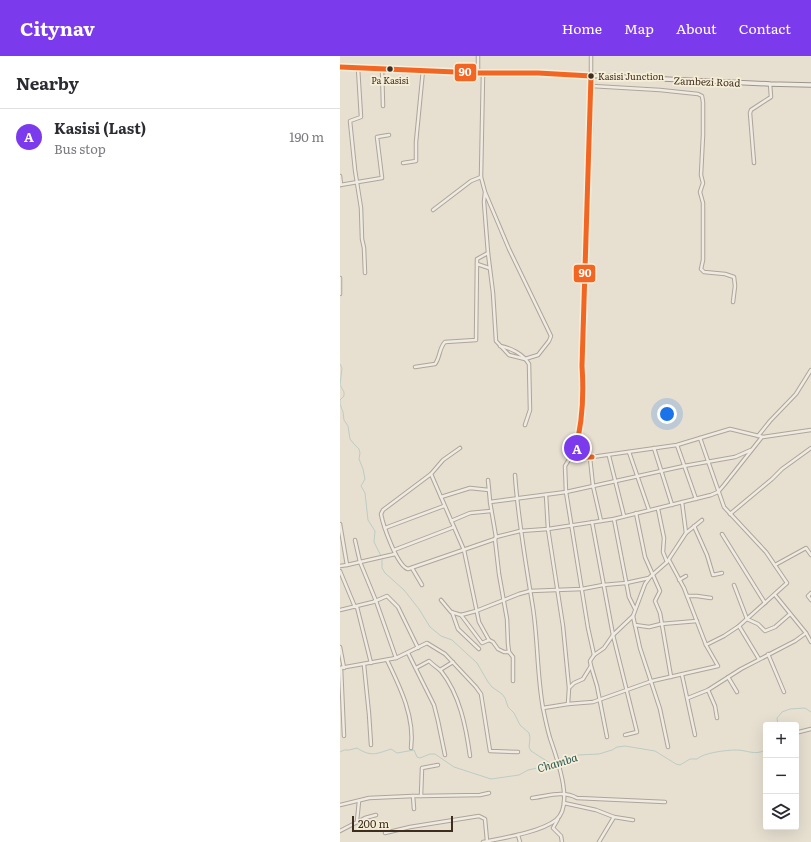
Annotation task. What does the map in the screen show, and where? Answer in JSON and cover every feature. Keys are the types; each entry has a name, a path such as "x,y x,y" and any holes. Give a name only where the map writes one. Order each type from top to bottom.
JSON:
{"main road":[{"name":"Zambezi Road","path":"340,67 478,73 538,73 811,85"}],"street":[{"path":"478,56 478,73"},
{"path":"592,56 582,366 583,412 580,433 575,450 565,466 566,492 571,526 589,634 594,655"},
{"path":"358,68 361,117 350,121 356,182 361,208 365,273"},
{"path":"382,68 383,106"},
{"path":"403,163 416,161 416,142 424,70"},
{"path":"484,73 481,177 484,192 496,341 508,355 525,358 538,355 551,336 484,192"},
{"path":"754,163 750,113 751,110 770,97 770,84"},
{"path":"592,86 698,94 702,96 703,135 701,175 703,183 700,192 703,203 703,260 701,269 704,272 725,274 734,277 735,286 733,302"},
{"path":"340,176 341,185 382,178 377,137 390,135"},
{"path":"433,210 471,181 481,177"},
{"path":"415,367 435,364 437,362 442,344 445,342 476,340 477,259 488,253"},
{"path":"477,264 489,268"},
{"path":"340,278 340,294"},
{"path":"500,346 513,350 525,358 529,364 531,381 530,410 525,425"},
{"path":"758,436 796,394 811,370"},
{"path":"575,450 582,457 590,458 677,445 730,429 763,437 811,430"},
{"path":"460,448 443,460 431,474 383,510 381,514 395,554 404,568 412,568 495,538 520,531 548,529 614,519 711,495 718,492 763,437"},
{"path":"700,438 722,504 757,541 787,584 739,626 724,636 706,644"},
{"path":"677,445 696,499"},
{"path":"654,448 660,471 672,505"},
{"path":"730,514 782,469 811,448"},
{"path":"490,502 566,492 708,461 734,457 751,450"},
{"path":"629,452 649,510"},
{"path":"609,456 624,516"},
{"path":"590,458 593,486 601,521"},
{"path":"431,474 464,550 479,622 489,640 493,642 500,650 509,652"},
{"path":"515,475 520,531 533,609 543,708 550,737 559,764 564,793 564,803 553,828 561,836 562,842"},
{"path":"488,480 499,574 507,619 509,652 513,657 513,681"},
{"path":"441,497 470,488 489,490"},
{"path":"546,495 548,529 559,590 569,688 568,704"},
{"path":"682,502 686,533"},
{"path":"385,528 444,506"},
{"path":"543,708 592,702 652,681 671,678 718,666 706,644 688,596 663,552 664,536 658,508"},
{"path":"451,520 470,513 491,511"},
{"path":"636,513 645,558 660,591 655,600 671,678"},
{"path":"614,519 629,598 635,610"},
{"path":"451,612 461,615 476,611 519,594 530,592 582,589 626,583 650,577 668,561 686,533 702,520"},
{"path":"592,522 613,635 636,733 625,735"},
{"path":"340,524 347,565"},
{"path":"694,526 706,552 713,575 722,573"},
{"path":"394,550 454,527"},
{"path":"722,534 765,603"},
{"path":"355,540 360,562 376,601 396,658"},
{"path":"775,565 806,548 811,555"},
{"path":"340,566 395,554"},
{"path":"412,568 422,585"},
{"path":"340,571 356,607 371,663"},
{"path":"679,580 686,576"},
{"path":"606,737 598,686 590,661 594,655 604,648 613,635 633,616 643,589 650,577"},
{"path":"734,585 747,619 758,624 766,631 775,627 790,614"},
{"path":"811,593 808,596 811,600"},
{"path":"775,595 811,639"},
{"path":"340,610 356,607 387,596 394,602 418,648"},
{"path":"688,596 711,598"},
{"path":"441,600 451,612 458,628 479,649"},
{"path":"461,615 482,643 489,640"},
{"path":"633,616 640,648 660,709 668,747"},
{"path":"635,625 649,627 661,624 697,621"},
{"path":"739,626 759,659"},
{"path":"688,698 708,690 759,659 795,641 806,633"},
{"path":"342,668 396,658 427,643 445,654 481,694 490,751 518,752"},
{"path":"340,647 344,736"},
{"path":"408,653 434,705 445,755"},
{"path":"768,654 784,692"},
{"path":"387,660 405,699 410,724 411,748"},
{"path":"416,668 429,662 440,670 459,704 465,723 470,756"},
{"path":"440,670 453,662"},
{"path":"364,665 371,745"},
{"path":"569,688 574,683 583,679 591,666"},
{"path":"682,675 695,735"},
{"path":"728,677 737,692"},
{"path":"708,690 715,706 718,718"},
{"path":"799,732 811,729"},
{"path":"421,796 422,768 438,765"},
{"path":"340,805 380,797 480,795 489,793"},
{"path":"532,798 564,793 578,798 664,802"},
{"path":"413,796 414,809"},
{"path":"357,821 359,801"},
{"path":"564,803 596,810 614,817 633,820"},
{"path":"340,831 357,821 376,815"},
{"path":"385,833 410,827 479,816 485,819 487,841"},
{"path":"599,842 614,817"},
{"path":"483,842 495,841 518,835 544,826 558,819"},
{"path":"518,835 520,842"}],"waterway":[{"path":"340,364 342,368 340,385 344,392 344,396 340,400 340,404 344,420 348,426 350,439 359,449 359,459 365,479 361,486 365,493 368,520 375,531 374,542 381,556"},
{"path":"382,560 382,568 385,573 404,590 419,609 430,627 441,636 452,640 477,663 492,687 502,694 508,707 514,713 520,725 529,733 529,747 531,751 553,765"},
{"name":"Chamba","path":"778,722 777,718 782,712 790,709 805,708 811,712"},
{"name":"Chamba","path":"340,752 357,748 370,754 391,749 397,753 414,750 417,757 420,758 430,754 435,754 454,767 491,779 519,775 528,770 547,768 578,755 599,754 617,747 625,746 655,751 680,765 690,759 697,759 715,752 736,750 758,753 763,752"}],"transit line":[{"name":"90","path":"340,67 591,76"},
{"name":"90","path":"591,76 582,366 583,398 580,429 575,450 582,457 592,457"}],"place":[{"name":"Pa Kasisi","path":"390,69"},
{"name":"Kasisi Junction","path":"591,76"},
{"name":"Kasisi (Last)","path":"577,448"}]}
